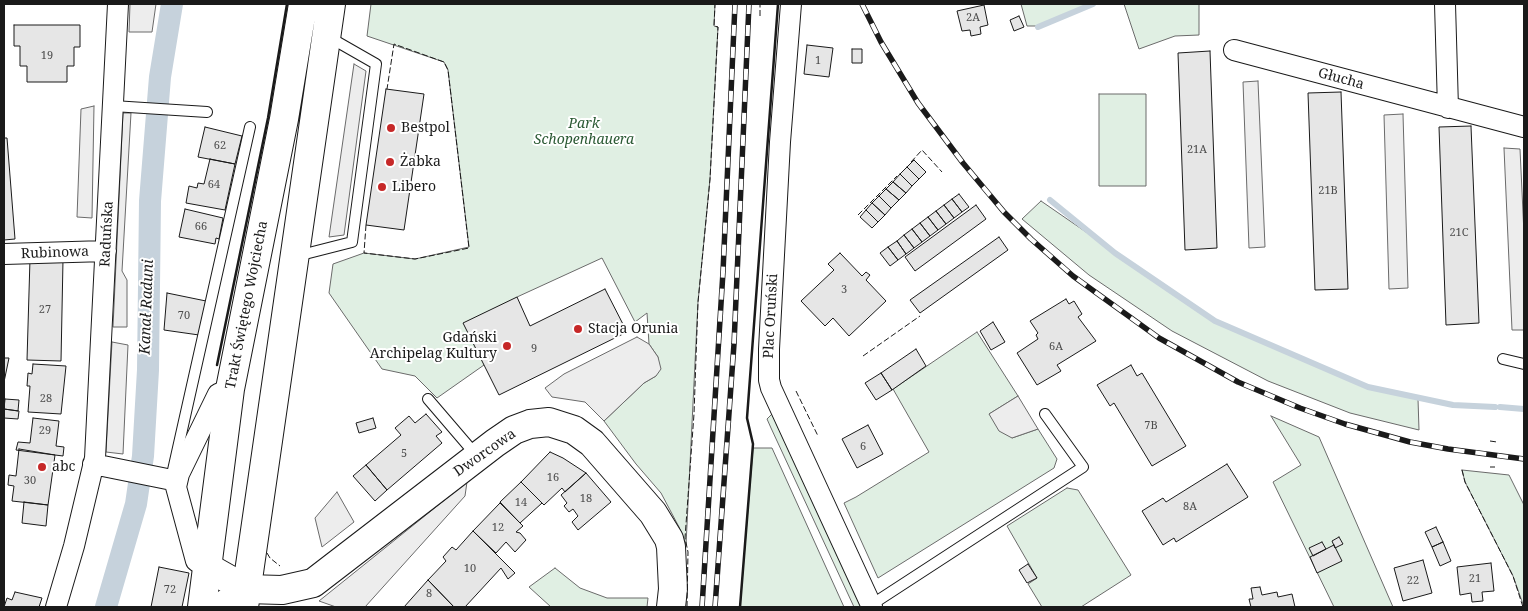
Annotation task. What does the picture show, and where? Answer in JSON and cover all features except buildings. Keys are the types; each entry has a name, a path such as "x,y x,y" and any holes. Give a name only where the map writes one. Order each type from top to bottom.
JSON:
{"main road":[{"name":"Trakt Świętego Wojciecha","path":"202,607 230,389 284,119 304,4"},
{"path":"222,607 245,598 331,4"},
{"name":"Dworcowa","path":"207,567 245,598 313,583 514,430 530,424 549,422 574,430 592,443 652,513 669,539 673,589 671,607"}],"street":[{"name":"Raduńska","path":"56,607 74,546 93,464 118,4"},
{"name":"Plac Oruński","path":"792,4 780,142 768,349 771,388 871,606"},
{"path":"1445,4 1448,108"},
{"name":"Głucha","path":"1234,50 1524,127"},
{"name":"Rubinowa","path":"4,254 106,251"},
{"path":"93,464 170,479 179,474 218,394 230,389"},
{"path":"170,479 176,487 196,561 207,567"}],"lane":[{"path":"296,256 352,242 376,64 326,35"},
{"path":"113,106 207,112"},
{"path":"170,479 250,127"},
{"path":"1503,359 1524,364"},
{"path":"428,399 478,456"},
{"path":"871,606 1083,467 1045,414"}],"green space":[{"name":"Park Schopenhauera","path":"371,4 715,4 714,26 718,27 710,179 698,302 686,545 661,493 636,464 604,421 644,383 656,376 658,357 649,344 647,313 635,322 602,258 517,297 484,365 437,398 415,376 382,369 329,293 333,264 364,253 415,259 469,247 448,70 444,62 367,36"},
{"path":"1021,4 1090,4 1036,26 1027,26"},
{"path":"1124,4 1199,4 1199,35 1175,36 1139,49"},
{"path":"1099,94 1146,94 1146,186 1099,186"},
{"path":"1041,201 1215,321 1368,387 1418,399 1419,430 1350,413 1268,381 1172,331 1089,275 1022,219"},
{"path":"977,332 1018,396 989,414 1012,438 1038,429 1057,459 1054,468 878,578 844,503 929,452 893,389"},
{"path":"772,414 863,607 854,607 767,419"},
{"path":"1271,416 1319,437 1393,607 1334,607 1273,482 1301,465"},
{"path":"753,448 772,448 844,607 740,607"},
{"path":"1462,470 1509,475 1524,505 1524,607 1513,576 1465,482"},
{"path":"1067,488 1078,490 1131,575 1081,607 1042,607 1028,584 1037,578 1007,526"},
{"path":"555,568 580,588 607,598 648,598 647,607 551,607 529,587"}],"shaded area":[{"path":"130,4 156,4 152,32 129,32"},
{"path":"354,64 366,71 344,235 329,237"},
{"path":"1258,81 1265,247 1249,248 1243,82"},
{"path":"94,106 92,218 77,217 81,109"},
{"path":"123,113 131,113 122,271 127,280 127,327 113,327"},
{"path":"1403,114 1408,288 1389,289 1384,115"},
{"path":"1504,148 1520,149 1524,234 1524,330 1512,330"},
{"path":"637,337 649,344 658,357 661,369 656,376 644,383 604,421 585,402 552,397 545,388 564,374"},
{"path":"112,342 128,345 123,454 106,452"},
{"path":"1018,396 1038,429 1012,438 999,431 989,414"},
{"path":"467,482 465,496 365,607 336,607 319,601"},
{"path":"337,492 354,522 322,547 315,518"}],"waterway":[{"name":"Kanał Raduni","path":"106,607 136,504 143,456 148,370 150,201 160,77 172,4"},
{"path":"1038,27 1093,4"},
{"path":"1050,200 1115,253 1215,321 1368,387 1453,405 1495,407"},
{"path":"1500,407 1524,409"}],"railway":[{"path":"702,607 723,272 735,4"},
{"path":"715,607 734,344 749,4"},
{"path":"862,4 881,42 918,103 963,163 1004,212 1073,276 1159,338 1238,382 1300,408 1345,424 1410,442 1524,459"}],"fence":[{"path":"687,607 688,552 685,538 694,414 698,302 710,179 718,27 714,26 715,4"},
{"path":"760,4 760,16"},
{"path":"366,225 364,253 415,259 469,248 448,70 444,62 394,44 387,89"},
{"path":"911,162 922,150 942,172"},
{"path":"858,215 897,176"},
{"path":"863,356 920,316"},
{"path":"796,391 818,436"},
{"path":"1490,441 1497,442"},
{"path":"1490,467 1495,467"},
{"path":"1462,470 1465,482 1513,576 1523,607"},
{"path":"267,553 280,566"}],"wall":[{"path":"217,365 268,118 287,4"},
{"path":"740,607 753,444 747,418 778,4"}],"place":[{"name":"Bestpol","path":"391,128"},
{"name":"Żabka","path":"390,162"},
{"name":"Libero","path":"382,187"},
{"name":"Stacja Orunia","path":"578,329"},
{"name":"Gdański Archipelag Kultury","path":"507,346"},
{"name":"abc","path":"42,467"}]}
